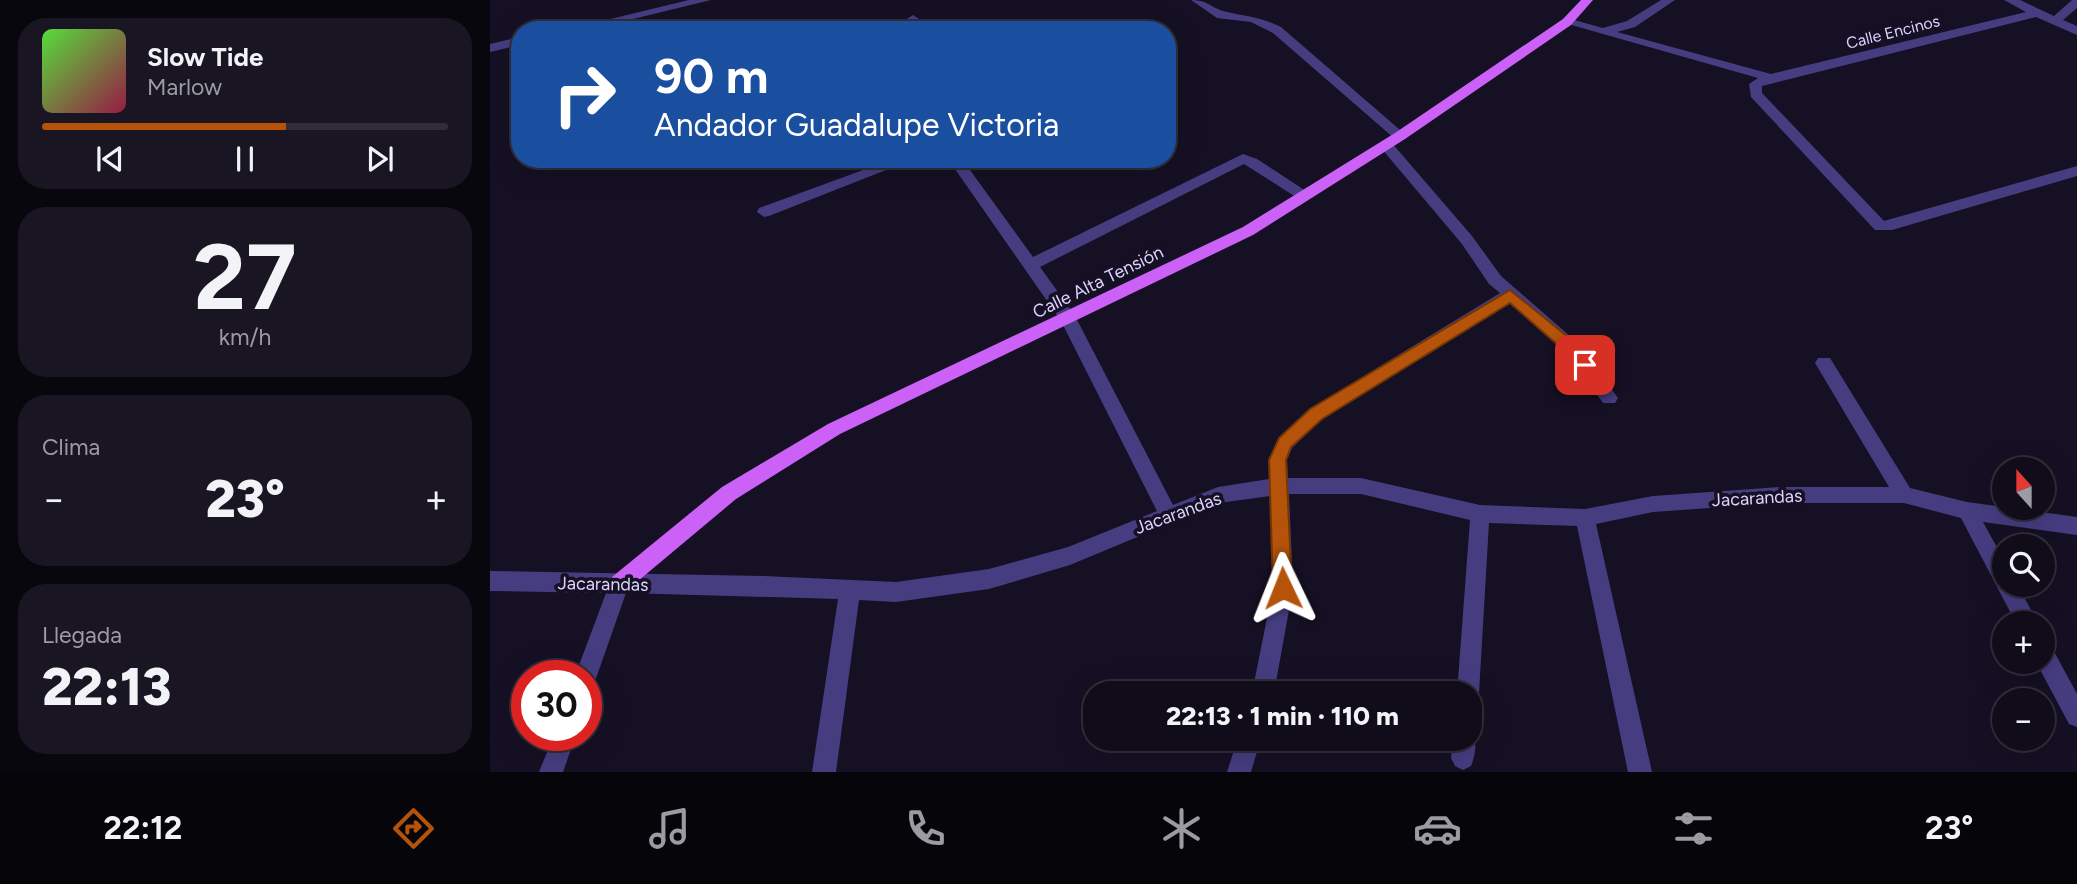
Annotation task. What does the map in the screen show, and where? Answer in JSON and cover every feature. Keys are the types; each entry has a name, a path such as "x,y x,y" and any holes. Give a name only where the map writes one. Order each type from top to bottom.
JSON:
{"main road":[{"name":"Calle Alta Tensión","path":"619,584 729,493 834,429 1248,231 1400,136 1567,22 1587,0"}],"street":[{"path":"611,21 705,0"},
{"path":"1197,0 1221,15 1254,19 1277,30 1400,136"},
{"path":"1603,32 1631,24 1669,0"},
{"path":"2010,0 2057,19 2077,31"},
{"path":"2057,19 2077,2"},
{"name":"Calle Encinos","path":"2040,12 1771,78 1755,84 1756,94 1880,226 1892,225 2077,171"},
{"path":"1567,22 1771,78"},
{"path":"490,48 511,43"},
{"path":"1386,145 1510,295 1573,349 1609,398"},
{"path":"1029,266 1243,159 1252,162 1304,196"},
{"path":"764,212 883,168"},
{"path":"962,168 1068,318 1168,514"},
{"path":"1264,681 1283,588 1278,460 1285,443 1316,414 1510,295"},
{"path":"1824,363 1903,495"},
{"name":"Jacarandas","path":"490,581 896,592 989,579 1070,556 1218,495 1279,486 1361,486 1480,514 1585,518 1653,504 1742,497 1903,495 1967,511 2077,526"},
{"path":"1967,511 1992,558"},
{"path":"1469,681 1480,514"},
{"path":"1585,518 1640,772"},
{"path":"592,660 619,584"},
{"path":"824,772 850,590"},
{"path":"2054,674 2077,716"},
{"path":"551,772 559,751"},
{"path":"1239,772 1246,751"}],"route":[{"path":"1283,588 1278,460 1285,443 1316,414 1510,295 1573,349 1585,365"}]}
